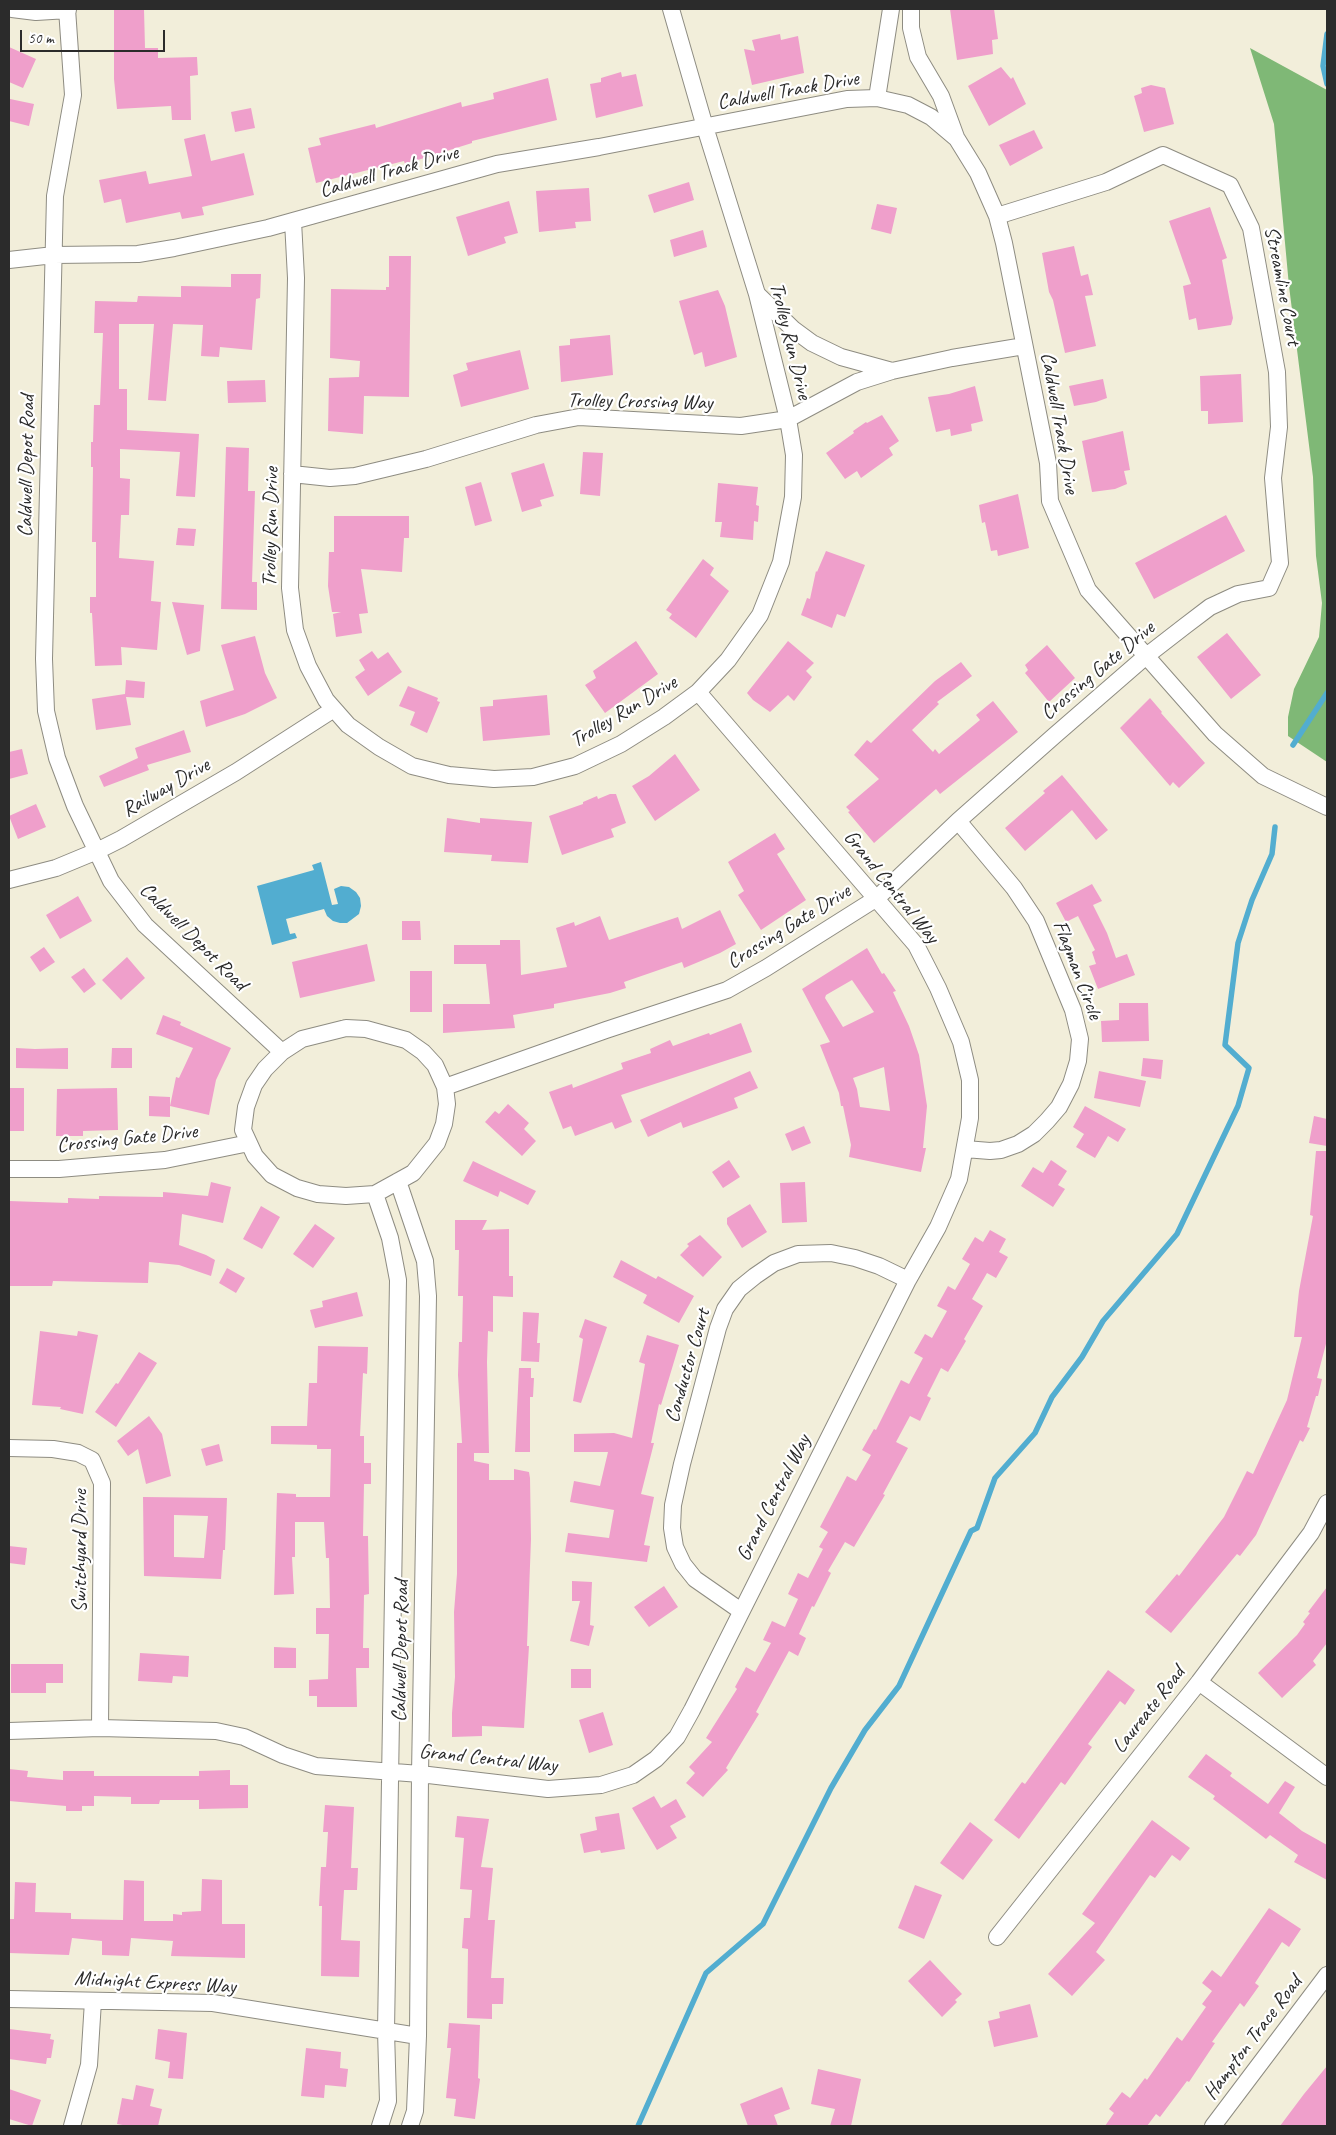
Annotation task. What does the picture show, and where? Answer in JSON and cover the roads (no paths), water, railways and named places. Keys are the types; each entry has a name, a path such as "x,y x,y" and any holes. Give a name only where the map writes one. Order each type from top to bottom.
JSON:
{"street":[{"path":"12,9 36,12 67,9"},
{"name":"Caldwell Depot Road","path":"67,9 73,95 55,196 44,660 46,710 57,758 75,806 111,881 145,925 282,1052"},
{"name":"Trolley Run Drive","path":"293,221 296,278 290,588 295,630 308,666 326,700 348,726 412,766 449,775 504,779 532,777 575,766 621,744 664,717 698,692 728,660 760,615 781,562 793,497 794,455 788,419 757,294 705,127 671,9"},
{"path":"877,98 891,9"},
{"path":"911,9 911,28 918,57 941,96 957,139"},
{"name":"Caldwell Track Drive","path":"9,260 54,255 138,254 241,234 293,221 497,164 705,127 847,99 877,98 908,106 931,118 957,139 978,173 997,216 1048,463 1050,501 1088,590 1145,657 1215,734 1264,776 1327,806"},
{"name":"Streamline Court","path":"997,216 1106,182 1163,155 1230,185 1252,228 1276,372 1279,427 1273,478 1280,563 1269,588"},
{"name":"Trolley Crossing Way","path":"757,294 793,329 812,343 841,357 892,371"},
{"name":"Trolley Crossing Way","path":"292,474 330,478 355,476 426,459 536,425 580,417 741,426 788,419 857,382 892,371 952,358 1024,346"},
{"name":"Crossing Gate Drive","path":"445,1087 606,1030 727,990 877,898 958,821 1145,657 1210,607 1238,594 1269,588"},
{"name":"Grand Central Way","path":"9,1731 100,1728 216,1731 244,1737 283,1755 316,1766 420,1774 548,1789 601,1785 633,1775 656,1759 677,1737 908,1280 938,1227 960,1179 970,1118 970,1080 961,1042 938,988 916,945 698,692"},
{"name":"Railway Drive","path":"9,880 56,868 96,852 236,772 334,709"},
{"name":"Flagman Circle","path":"958,821 1014,888 1036,921 1073,1010 1080,1039 1078,1061 1071,1084 1059,1107 1034,1134 1018,1144 1001,1150 965,1149"},
{"path":"346,1028 366,1029 406,1040 423,1052 435,1066 445,1087 447,1104 444,1124 437,1143 413,1173 375,1194 346,1196 318,1194 297,1188 272,1175 255,1156 243,1130 254,1085 265,1068 282,1052 302,1039 325,1032 346,1028"},
{"name":"Crossing Gate Drive","path":"9,1169 59,1169 165,1160 249,1143"},
{"name":"Caldwell Depot Road","path":"398,1181 425,1260 428,1296 420,1774 418,2036 414,2112 410,2126"},
{"name":"Caldwell Depot Road","path":"375,1194 390,1238 398,1280 386,2031 388,2101 380,2126"},
{"name":"Conductor Court","path":"741,1611 695,1579 683,1564 675,1547 672,1528 673,1505 682,1464 718,1328 725,1309 739,1290 755,1276 774,1263 798,1254 831,1253 855,1258 879,1266 908,1280"},
{"name":"Switchyard Drive","path":"9,1448 53,1449 78,1453 92,1460 102,1483 100,1728"},
{"name":"Laureate Road","path":"997,1937 1199,1682 1311,1532 1327,1503"},
{"path":"1199,1682 1327,1777"},
{"name":"Hampton Trace Road","path":"1213,2126 1327,1976"},
{"name":"Midnight Express Way","path":"9,1999 213,2003 418,2036"},
{"path":"72,2126 89,2065 93,2001"}],"water":[{"path":"321,862 332,905 338,904 334,889 341,886 349,887 360,898 359,914 347,923 333,921 327,916 324,909 286,919 290,934 295,933 297,938 272,945 257,886 314,870 312,865"}],"waterway":[{"path":"1327,34 1323,66 1327,84"},
{"path":"1293,745 1327,693"},
{"path":"638,2126 706,1973 763,1924 831,1788 865,1730 899,1686 971,1531 977,1528 995,1478 1035,1433 1052,1397 1082,1357 1103,1321 1177,1234 1238,1106 1249,1068 1225,1045 1238,943 1252,900 1272,854 1275,827"}]}
